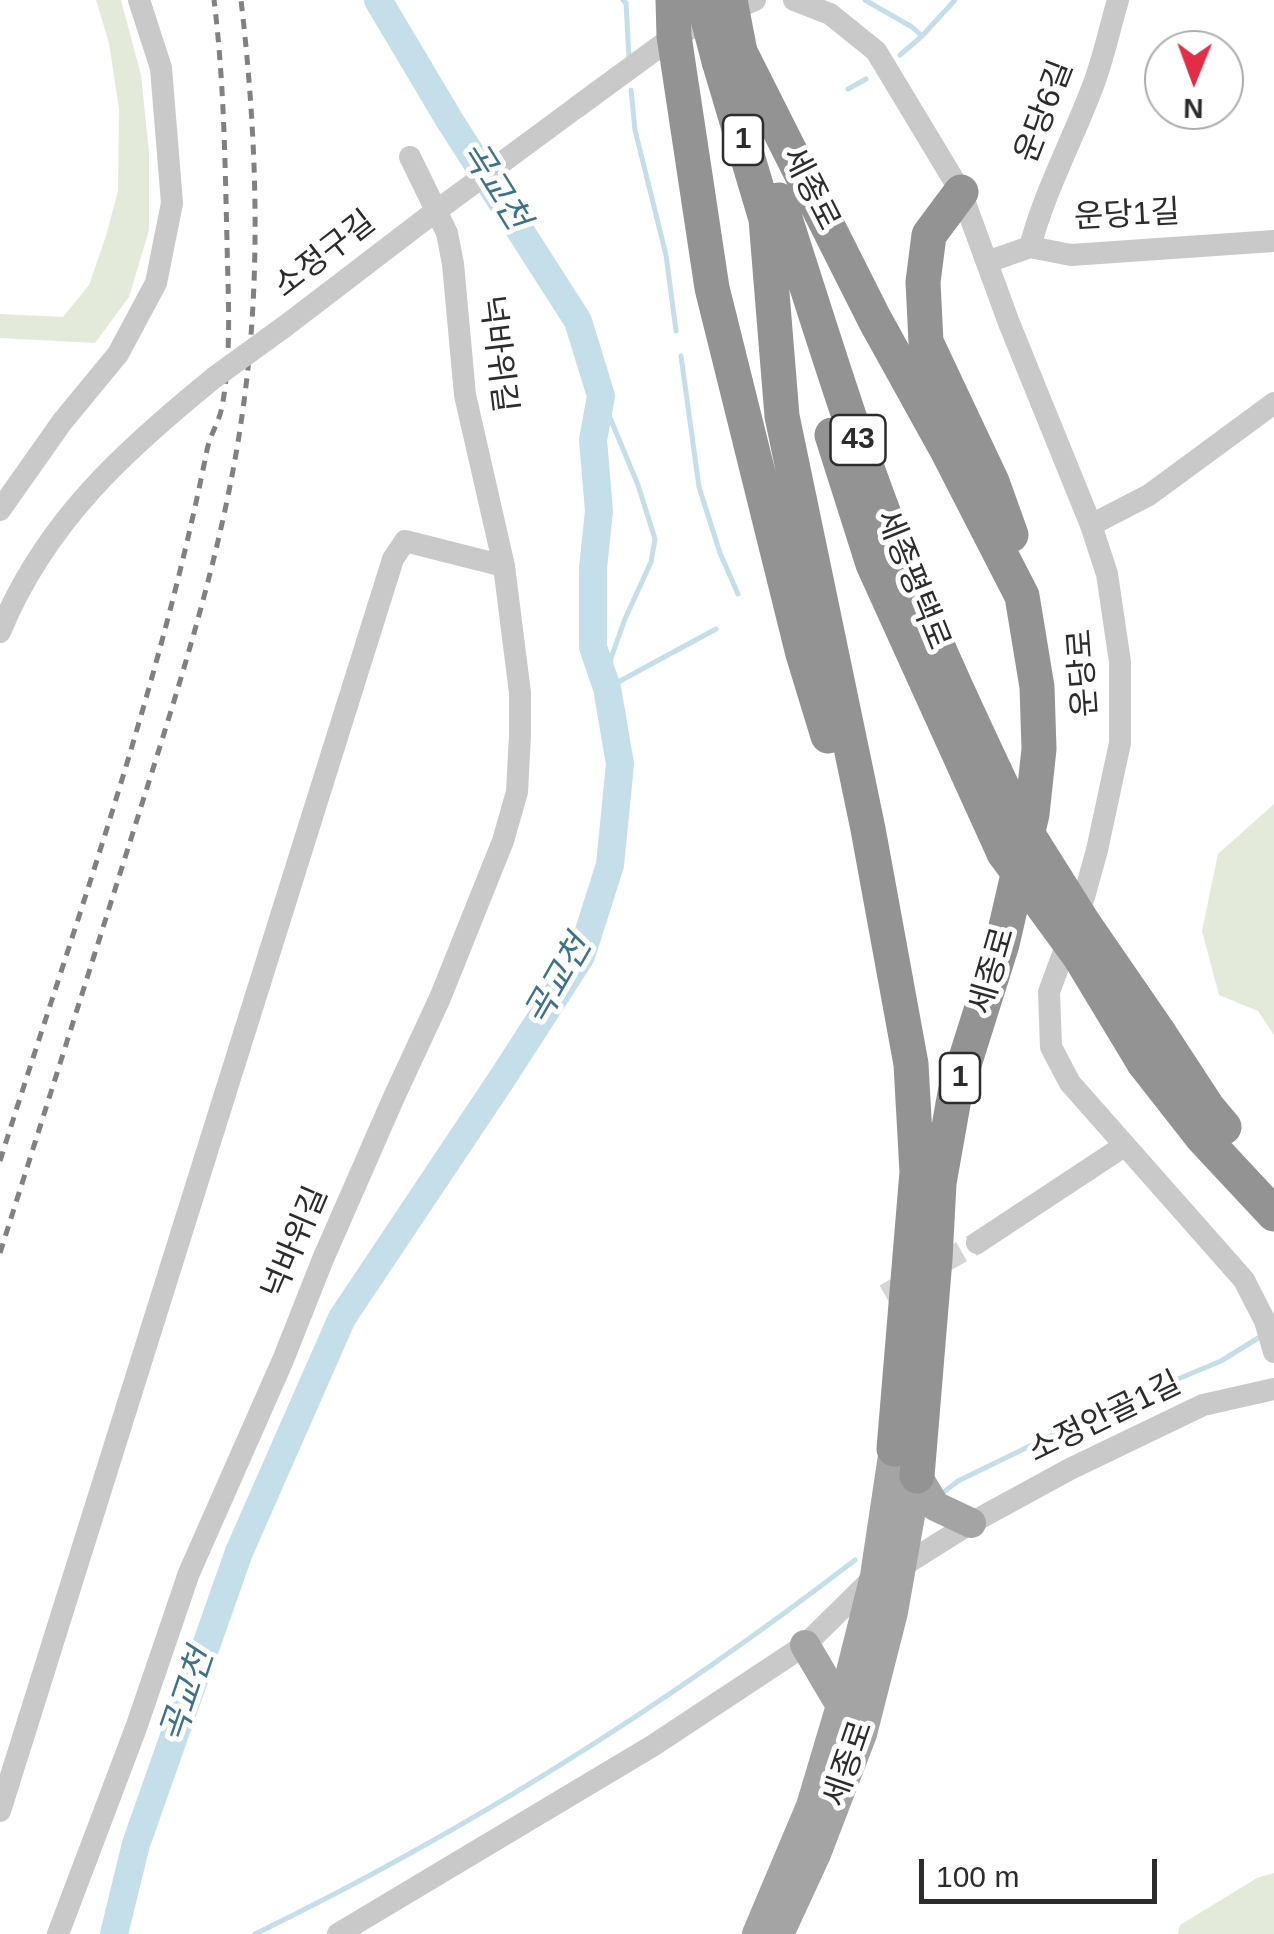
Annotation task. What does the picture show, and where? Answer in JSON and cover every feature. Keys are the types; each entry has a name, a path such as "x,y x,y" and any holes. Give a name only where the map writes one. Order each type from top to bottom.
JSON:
{"highway":[{"path":"674,0 674,36 712,288 803,654 888,936"},
{"name":"1","path":"703,0 730,56"},
{"name":"1","path":"730,0 730,56"},
{"name":"세종로","path":"730,56 766,219 782,416 911,1064 917,1172 894,1449"},
{"name":"세종로","path":"730,56 947,450 1022,596 1037,687 1040,748 1032,814 1002,944 955,1093 939,1183 917,1476"},
{"name":"세종평택로","path":"730,56 845,405 897,548 957,692 1016,814 1084,924 1152,1048"},
{"path":"962,192 929,234 922,282 926,342 992,482 1033,597 1037,687"},
{"name":"세종평택로","path":"766,219 873,564 1004,853 1152,1048"},
{"name":"43","path":"1152,1048 1274,1184"},
{"name":"43","path":"1152,1048 1202,1137 1274,1214"}],"main road":[{"name":"세종로","path":"779,1934 816,1854 862,1734 888,1572 878,1542 894,1449"},
{"path":"917,1476 935,1506 972,1522"},
{"name":"세종로","path":"757,1934 811,1806 917,1476"},
{"path":"805,1645 841,1706"}],"street":[{"path":"0,510 62,422 118,354 156,283 172,203 161,68 139,0"},
{"name":"소정구길","path":"0,632 8,587 40,554 89,491 147,432 215,377 674,36 756,0"},
{"name":"운당로","path":"794,0 830,14 876,51 962,192 1107,574 1120,662 1120,743 1084,897 1049,992 1051,1047 1070,1083 1244,1280 1266,1322 1274,1352"},
{"name":"운당6길","path":"1030,246 1039,212 1093,86 1118,0"},
{"name":"넉바위길","path":"58,1934 196,1558 323,1259 440,998 503,841 517,792 520,694 504,566 466,395 447,233 410,157"},
{"name":"운당1길","path":"987,262 1030,246 1071,254 1274,240"},
{"path":"1090,525 1149,495 1274,402"},
{"path":"0,1812 393,559 405,541 504,566"},
{"path":"977,1243 1124,1146"},
{"name":"소정안골1길","path":"805,1645 888,1572 972,1522 1202,1404 1274,1389"},
{"path":"338,1934 654,1745 805,1645"}],"green space":[{"path":"96,0 121,0 141,75 149,152 149,230 129,297 95,343 0,338 0,314 63,317 89,285 106,236 118,191 119,109 109,43"},
{"path":"1274,804 1274,1035 1258,1011 1219,995 1202,931 1218,854"},
{"path":"1274,1873 1274,1934 1178,1934 1180,1925 1257,1878"}],"waterway":[{"name":"곡교천","path":"114,1934 136,1844 239,1552 342,1318 581,956 610,865 620,764 607,688 593,647 593,568 599,511 593,440 601,396 578,321 378,0"},
{"path":"623,0 629,58"},
{"path":"865,0 922,36 900,55"},
{"path":"922,36 955,0"},
{"path":"848,89 866,79"},
{"path":"631,90 635,130 666,255 676,331"},
{"path":"681,356 699,487 738,594"},
{"path":"601,396 638,485 655,539 651,562 611,658 607,688"},
{"path":"607,688 716,629"},
{"path":"945,1491 958,1481 1106,1409 1221,1361 1263,1335"},
{"path":"255,1934 412,1852 565,1762 713,1664 855,1560"}],"tunnel":[{"path":"885,1295 977,1243"}],"railway":[{"path":"0,1161 140,719 208,444 222,407 228,303 223,120 214,0"},
{"path":"0,1253 182,674 223,520 242,416 255,260 254,156 241,0"}]}
